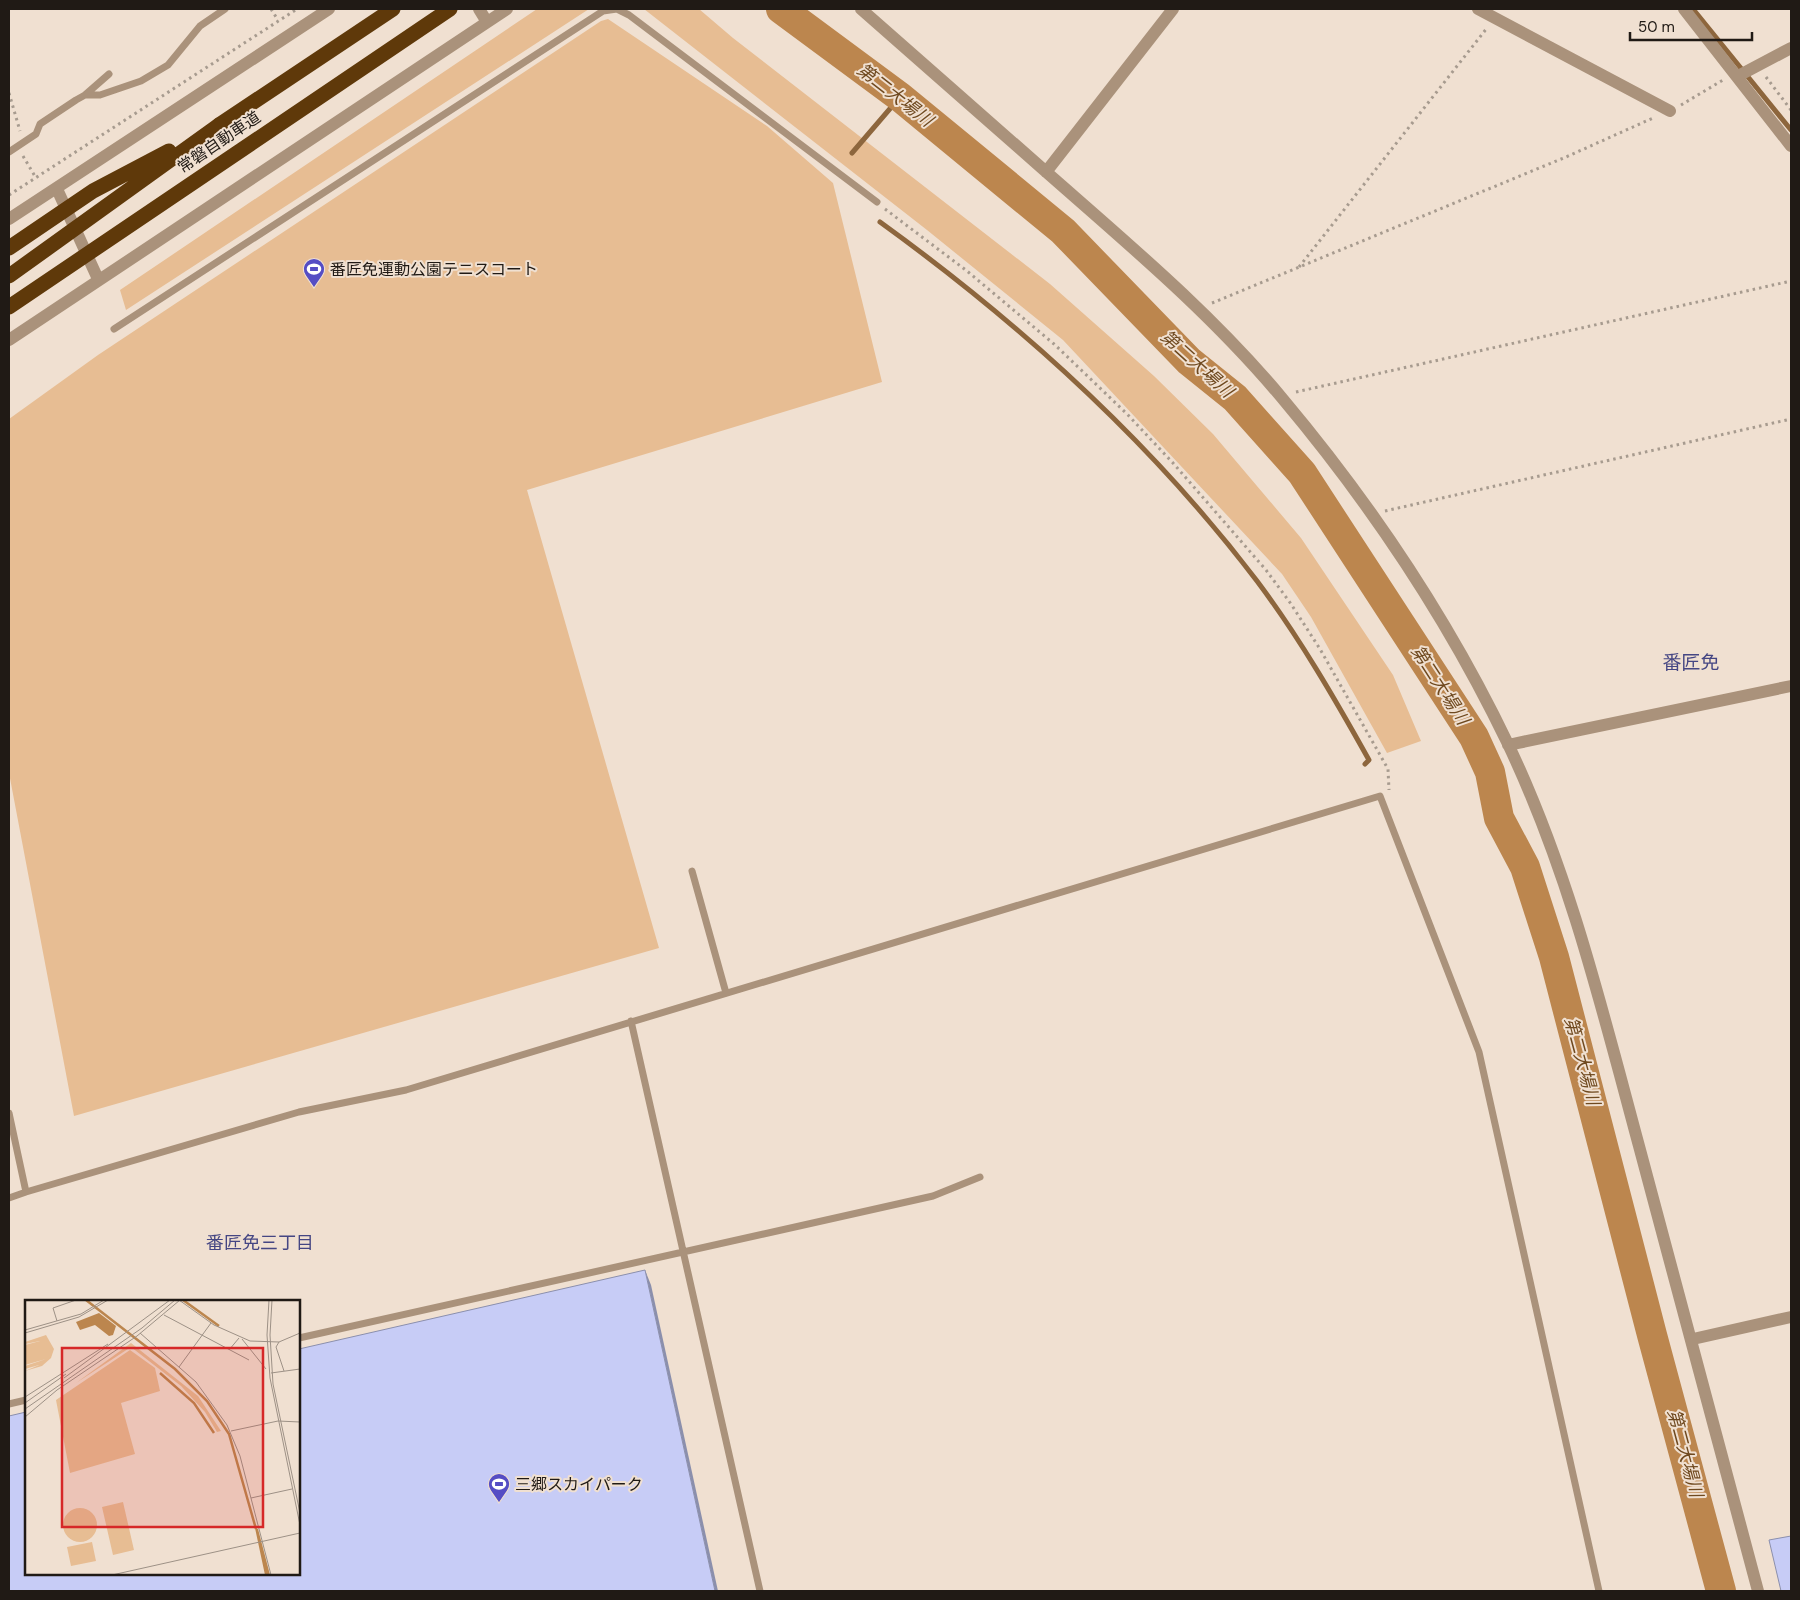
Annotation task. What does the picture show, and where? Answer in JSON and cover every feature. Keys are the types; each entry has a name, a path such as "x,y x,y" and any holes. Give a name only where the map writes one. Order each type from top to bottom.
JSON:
{"highway":[{"name":"常磐自動車道","path":"9,276 219,125 394,9"},
{"name":"常磐自動車道","path":"9,307 450,9"},
{"path":"9,248 93,191 219,125"}],"street":[{"path":"9,219 330,9"},
{"path":"479,9 487,22"},
{"path":"9,340 98,279 507,9"},
{"path":"861,9 1132,246 1199,308 1280,396 1373,513 1432,605 1508,745 1565,883 1593,969 1693,1339 1758,1591"},
{"path":"1046,172 1173,9"},
{"path":"1478,9 1499,13 1670,110"},
{"path":"1684,9 1737,74 1791,146"},
{"path":"1737,74 1791,48"},
{"path":"57,189 98,279"},
{"path":"1508,745 1791,686"},
{"path":"1693,1339 1791,1317"}],"lane":[{"path":"85,95 100,95 141,81 168,65 200,26 226,9"},
{"path":"114,330 604,11 618,9 630,14 877,202"},
{"path":"9,152 36,134 40,124 85,95 110,74"},
{"path":"9,1198 299,1112 406,1090 1380,796 1479,1052 1599,1591"},
{"path":"692,871 726,993"},
{"path":"632,1021 760,1591"},
{"path":"9,1114 26,1192"},
{"path":"300,1338 933,1196 980,1177"},
{"path":"9,1404 25,1400"}],"path":[{"path":"270,9 278,20"},
{"path":"9,195 297,9"},
{"path":"1299,267 1499,13"},
{"path":"1756,66 1791,110"},
{"path":"1199,308 1566,157 1670,110 1737,74"},
{"path":"9,93 20,145 36,178"},
{"path":"877,202 967,271 1054,344 1128,414 1266,570 1320,649 1388,769 1389,794"},
{"path":"1280,396 1791,281"},
{"path":"1373,513 1791,419"}],"shaded area":[{"path":"537,9 589,9 126,310 120,290"},
{"path":"644,9 699,9 733,38 1050,284 1154,376 1213,434 1301,538 1393,675 1421,741 1387,753 1311,617 1282,574 1063,340 927,230"},
{"path":"608,19 767,126 833,183 882,382 527,490 659,948 74,1116 9,773 9,419 98,355 601,21"}],"building":[{"name":"三郷スカイパーク","path":"645,1270 715,1591 9,1591 9,1416 25,1412 25,1575 300,1575 300,1349"},
{"path":"1791,1536 1791,1591 1781,1591 1769,1540"}],"waterway":[{"name":"第二大場川","path":"781,9 900,97 1063,231 1189,361 1235,398 1302,473 1474,737 1490,772 1499,818 1525,867 1554,957 1652,1335 1721,1591"},
{"path":"1693,9 1791,130"},
{"path":"852,153 900,97"},
{"path":"880,222 984,302 1034,344 1082,388 1174,481 1257,581 1302,646 1369,760 1365,764"}],"place":[{"name":"番匠免運動公園テニスコート","path":"314,288"},
{"name":"三郷スカイパーク","path":"499,1503"}],"district":[{"name":"番匠免","path":"1691,662"},
{"name":"番匠免三丁目","path":"260,1243"}]}
